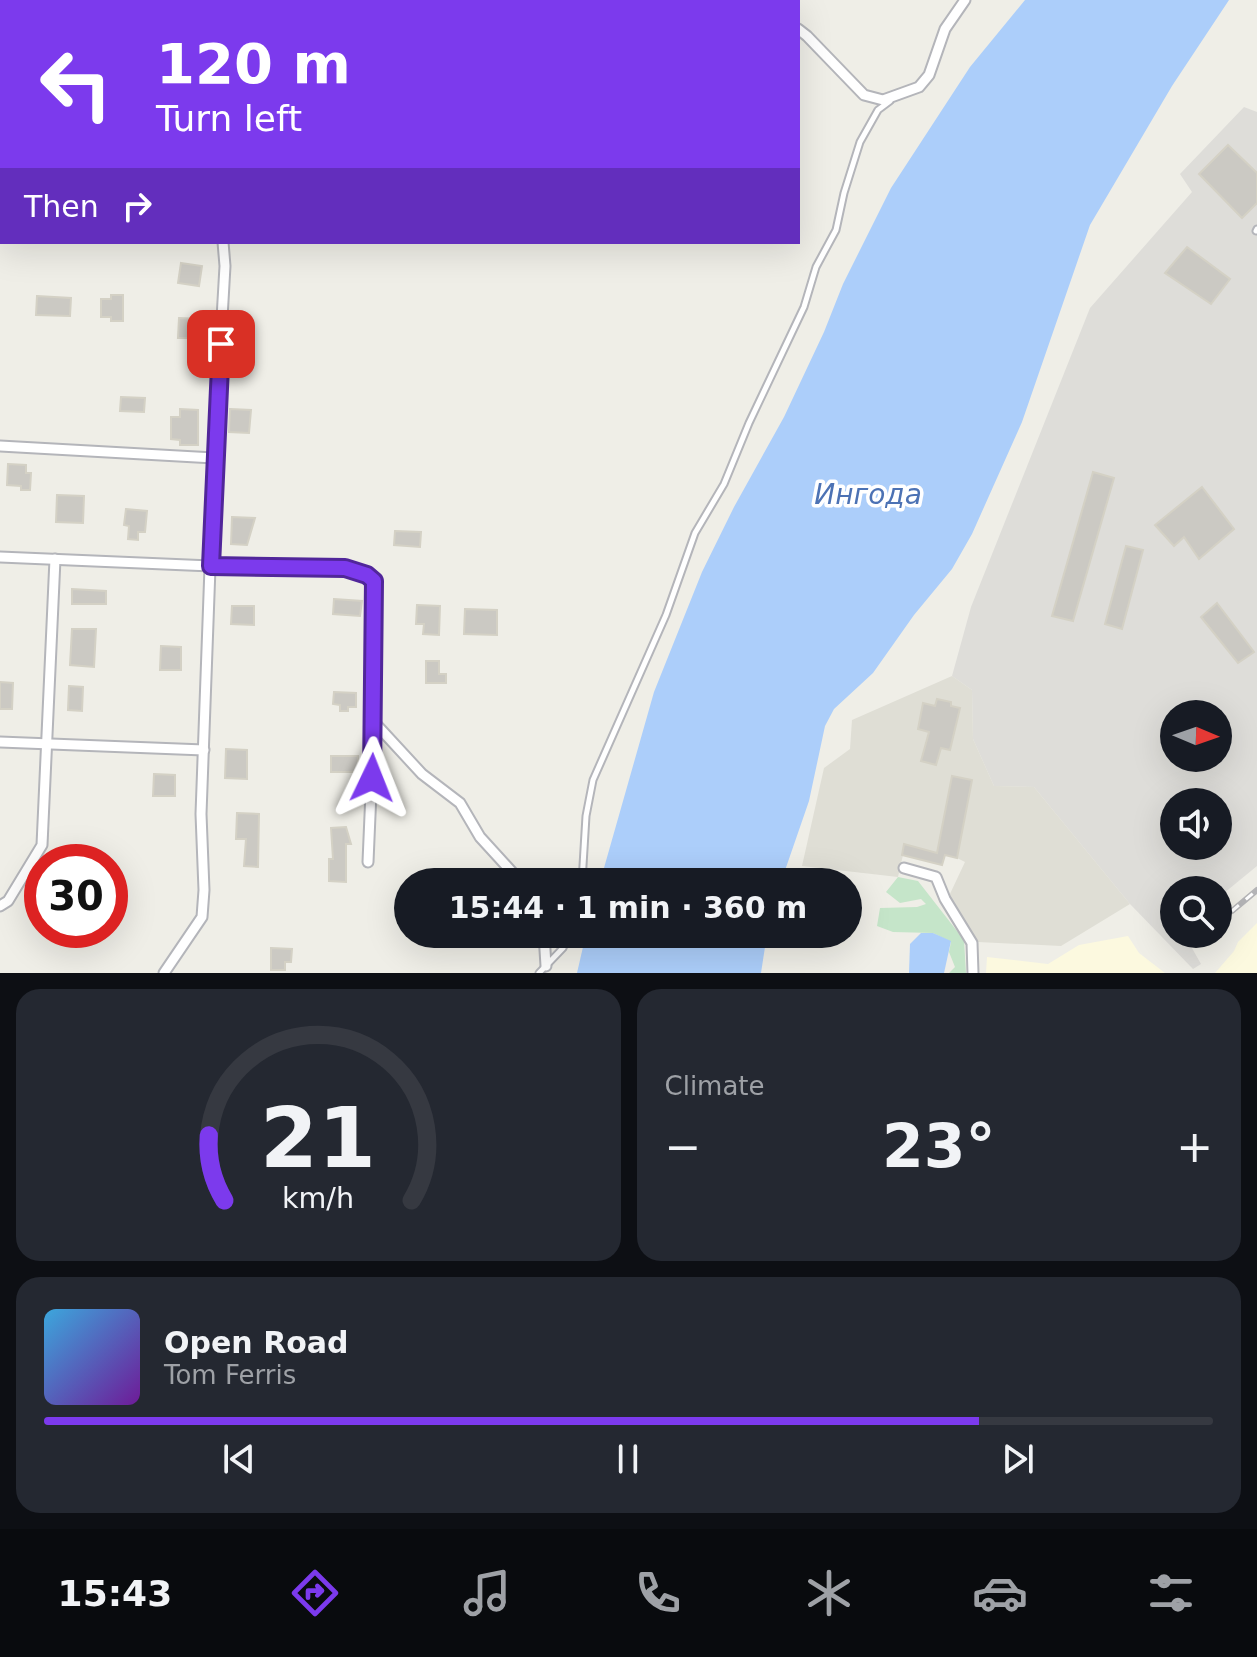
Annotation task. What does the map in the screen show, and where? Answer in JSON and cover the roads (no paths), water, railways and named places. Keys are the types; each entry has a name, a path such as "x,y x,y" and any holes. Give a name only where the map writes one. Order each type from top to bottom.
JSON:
{"street":[{"path":"800,31 864,95 883,100 919,87 929,75 945,29 965,0"},
{"path":"164,973 202,917 201,814 214,458 225,266 223,244"},
{"path":"0,446 214,458"},
{"path":"0,557 345,568 367,575 374,581 374,722 368,862"},
{"path":"0,906 8,901 42,845 55,559"},
{"path":"374,722 422,774 460,803 480,837 508,868"},
{"path":"0,742 204,750"},
{"path":"904,868 936,877 945,899 972,943 973,973"},
{"path":"542,969 543,948"}],"lane":[{"path":"583,868 586,816 593,780 666,615 695,533 724,484 804,307 816,267 836,230 860,142 878,110 898,96"},
{"path":"542,969 563,948"}],"water":[{"name":"Ингода","path":"1025,0 1229,0 1172,86 1090,225 1022,422 972,534 952,569 914,615 873,673 834,709 825,726 809,801 786,868 604,868 654,692 702,572 784,417 843,284 891,188 970,67"},
{"path":"921,933 933,933 951,941 944,973 909,973 910,944"},
{"path":"583,948 765,948 761,973 577,973"}],"railway":[{"path":"1232,911 1257,890"}]}
